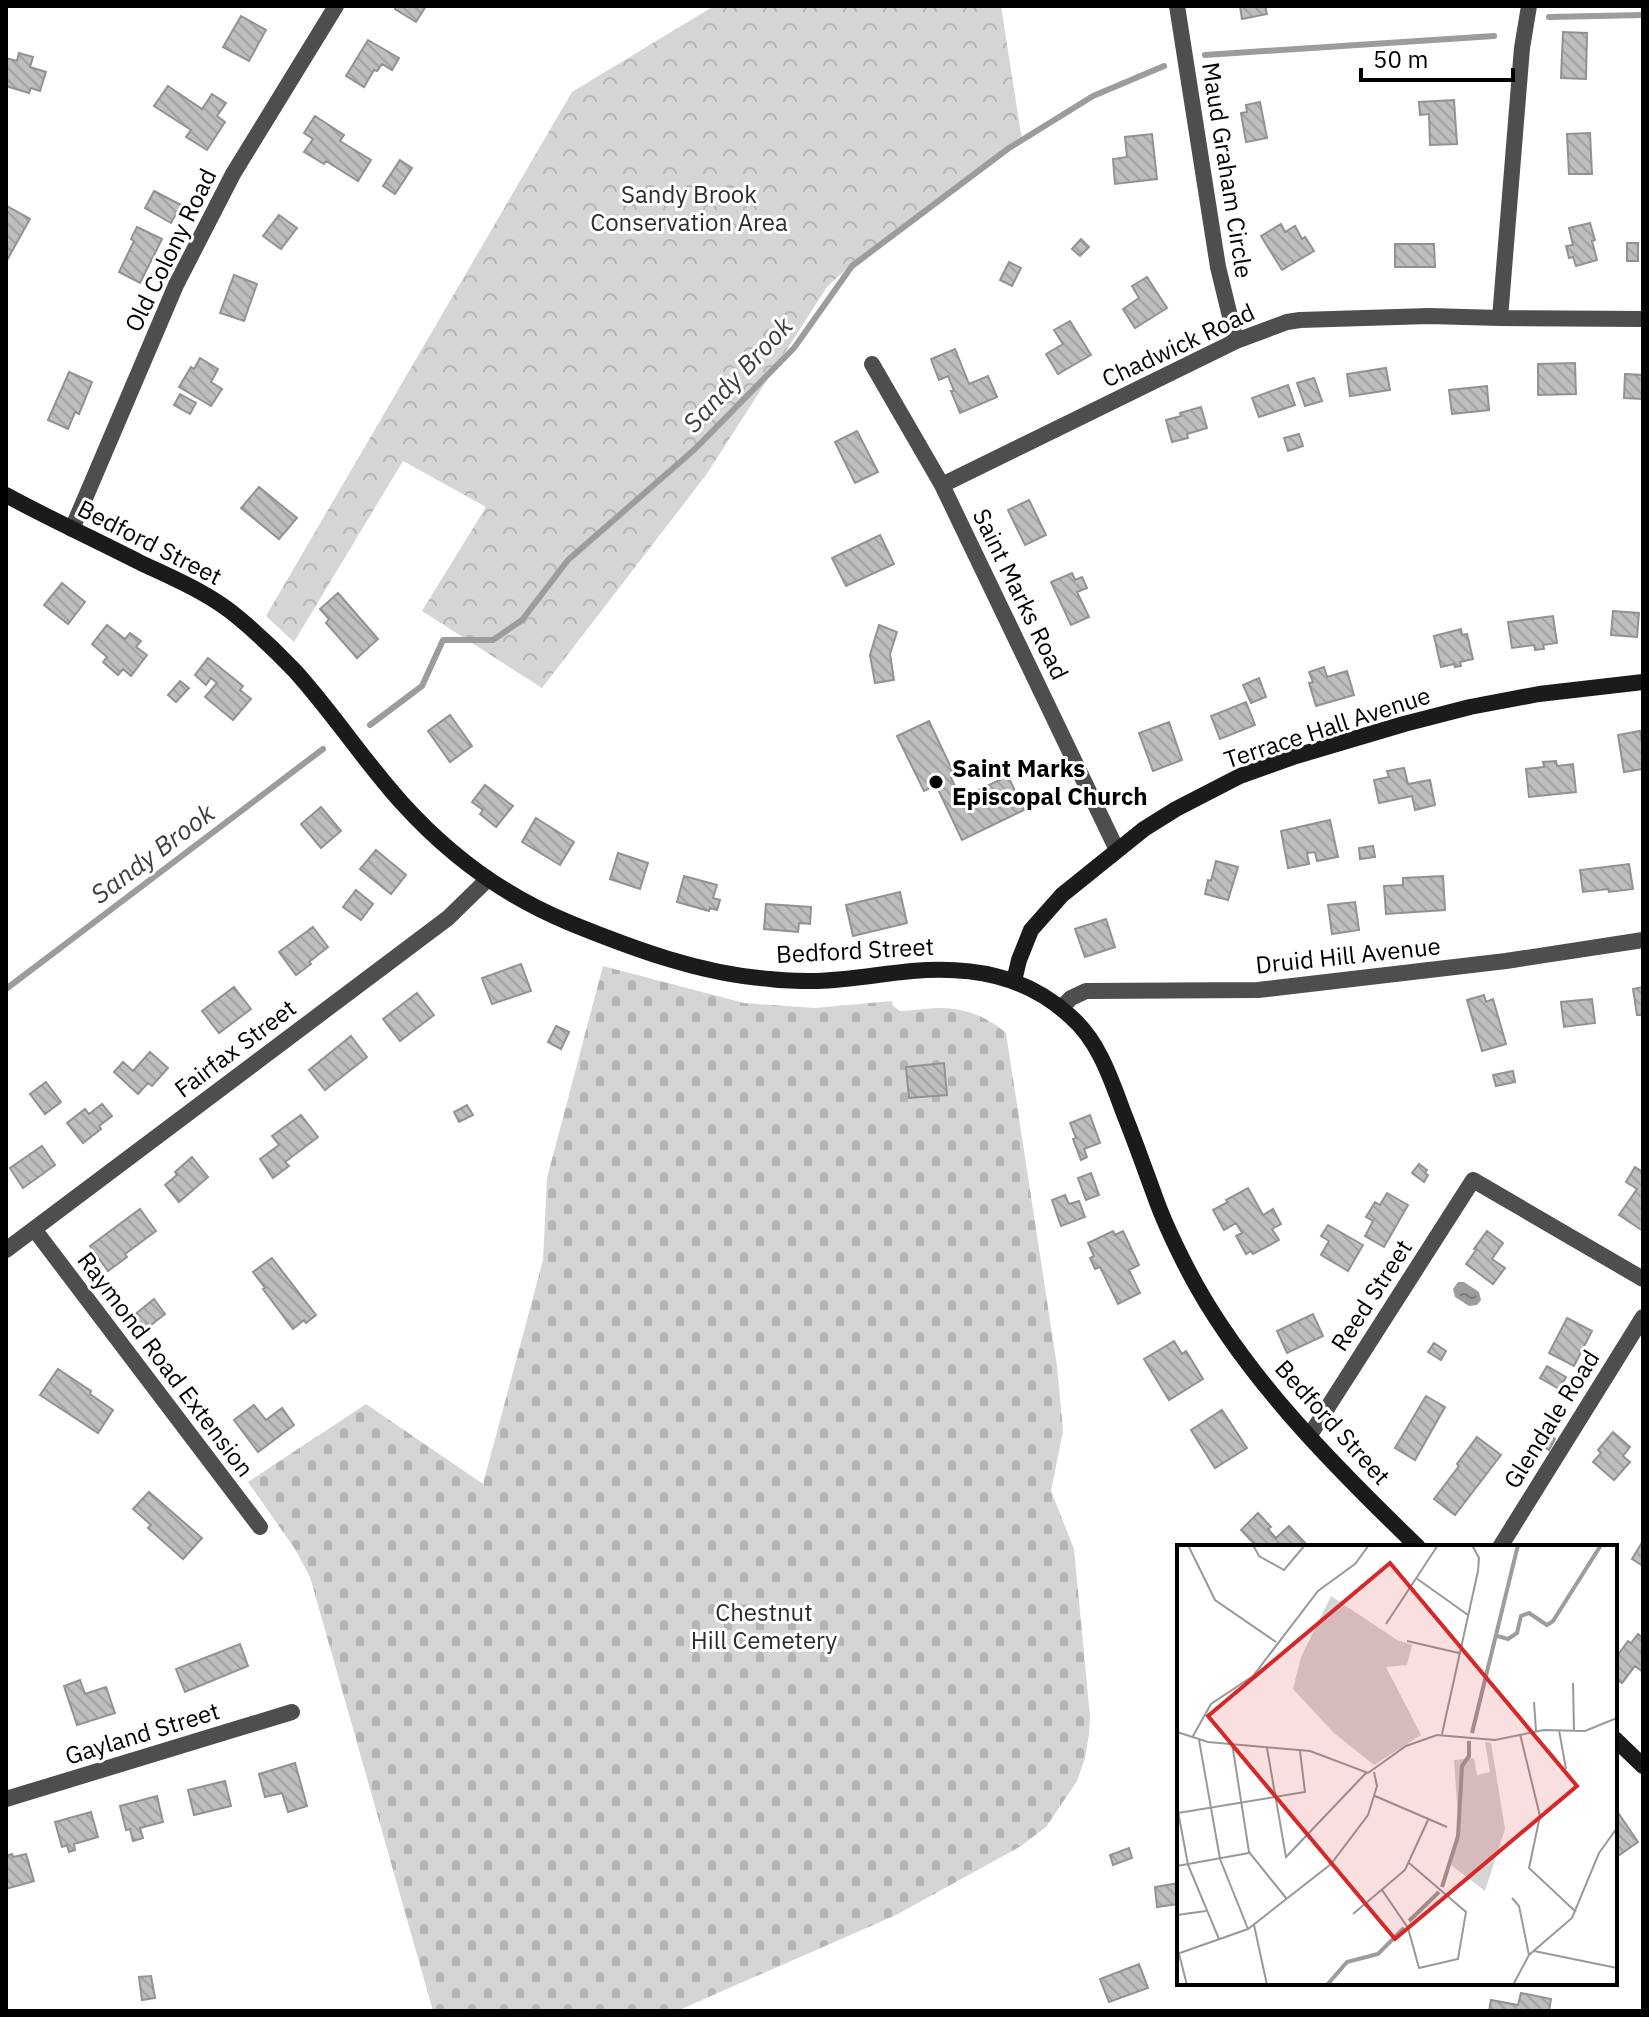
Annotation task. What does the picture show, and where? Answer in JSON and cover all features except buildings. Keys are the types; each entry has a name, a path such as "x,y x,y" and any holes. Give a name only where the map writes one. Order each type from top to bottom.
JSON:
{"main road":[{"name":"Bedford Street","path":"6,495 193,588 234,614 293,669 410,811 447,847 516,897 567,922 667,958 734,975 817,981 914,971 970,971 1014,981 1044,995 1083,1028 1099,1053 1167,1227 1214,1316 1310,1435 1416,1545"},
{"name":"Terrace Hall Avenue","path":"1014,981 1031,930 1062,895 1144,829 1240,776 1296,756 1470,707 1539,694 1643,682"},
{"path":"1617,1741 1642,1764"}],"street":[{"name":"Old Colony Road","path":"72,529 176,285 233,174 336,6"},
{"name":"Maud Graham Circle","path":"1177,6 1218,267 1236,341"},
{"path":"1500,318 1522,48 1529,6"},
{"name":"Chadwick Road","path":"942,485 1236,341 1287,322 1429,316 1643,319"},
{"name":"Saint Marks Road","path":"872,364 942,485 1117,850"},
{"name":"Fairfax Street","path":"6,1250 448,918 488,879"},
{"name":"Druid Hill Avenue","path":"1061,1008 1071,998 1086,991 1258,990 1478,965 1643,940"},
{"name":"Reed Street","path":"1310,1435 1473,1180 1643,1279"},
{"name":"Raymond Road Extension","path":"34,1229 260,1527"},
{"name":"Glendale Road","path":"1501,1545 1643,1317"},
{"name":"Gayland Street","path":"6,1799 292,1712"}],"green space":[{"name":"Sandy Brook Conservation Area","path":"714,6 1001,6 1022,140 855,261 827,287 706,475 542,688 422,611 486,507 403,461 294,642 266,616 572,92"},
{"name":"Chestnut Hill Cemetery","path":"603,966 744,1003 815,1008 892,1001 900,1011 957,1009 983,1018 1006,1033 1057,1366 1063,1431 1051,1491 1074,1549 1090,1716 1089,1734 1077,1781 1046,1827 1021,1846 896,1915 677,2011 433,2011 310,1577 295,1549 248,1482 366,1404 483,1484 543,1260 547,1178"}],"water":[{"path":"1458,1282 1464,1282 1479,1292 1481,1300 1477,1305 1469,1306 1455,1297 1453,1289"}],"waterway":[{"name":"Sandy Brook","path":"1549,17 1643,15"},
{"name":"Sandy Brook","path":"1205,55 1494,36"},
{"name":"Sandy Brook","path":"370,725 422,686 443,640 493,640 522,620 568,560 695,449 794,348 852,266 1009,148 1093,96 1164,66"},
{"name":"Sandy Brook","path":"6,989 323,749"}],"place":[{"name":"Saint Marks Episcopal Church","path":"936,782"}]}
